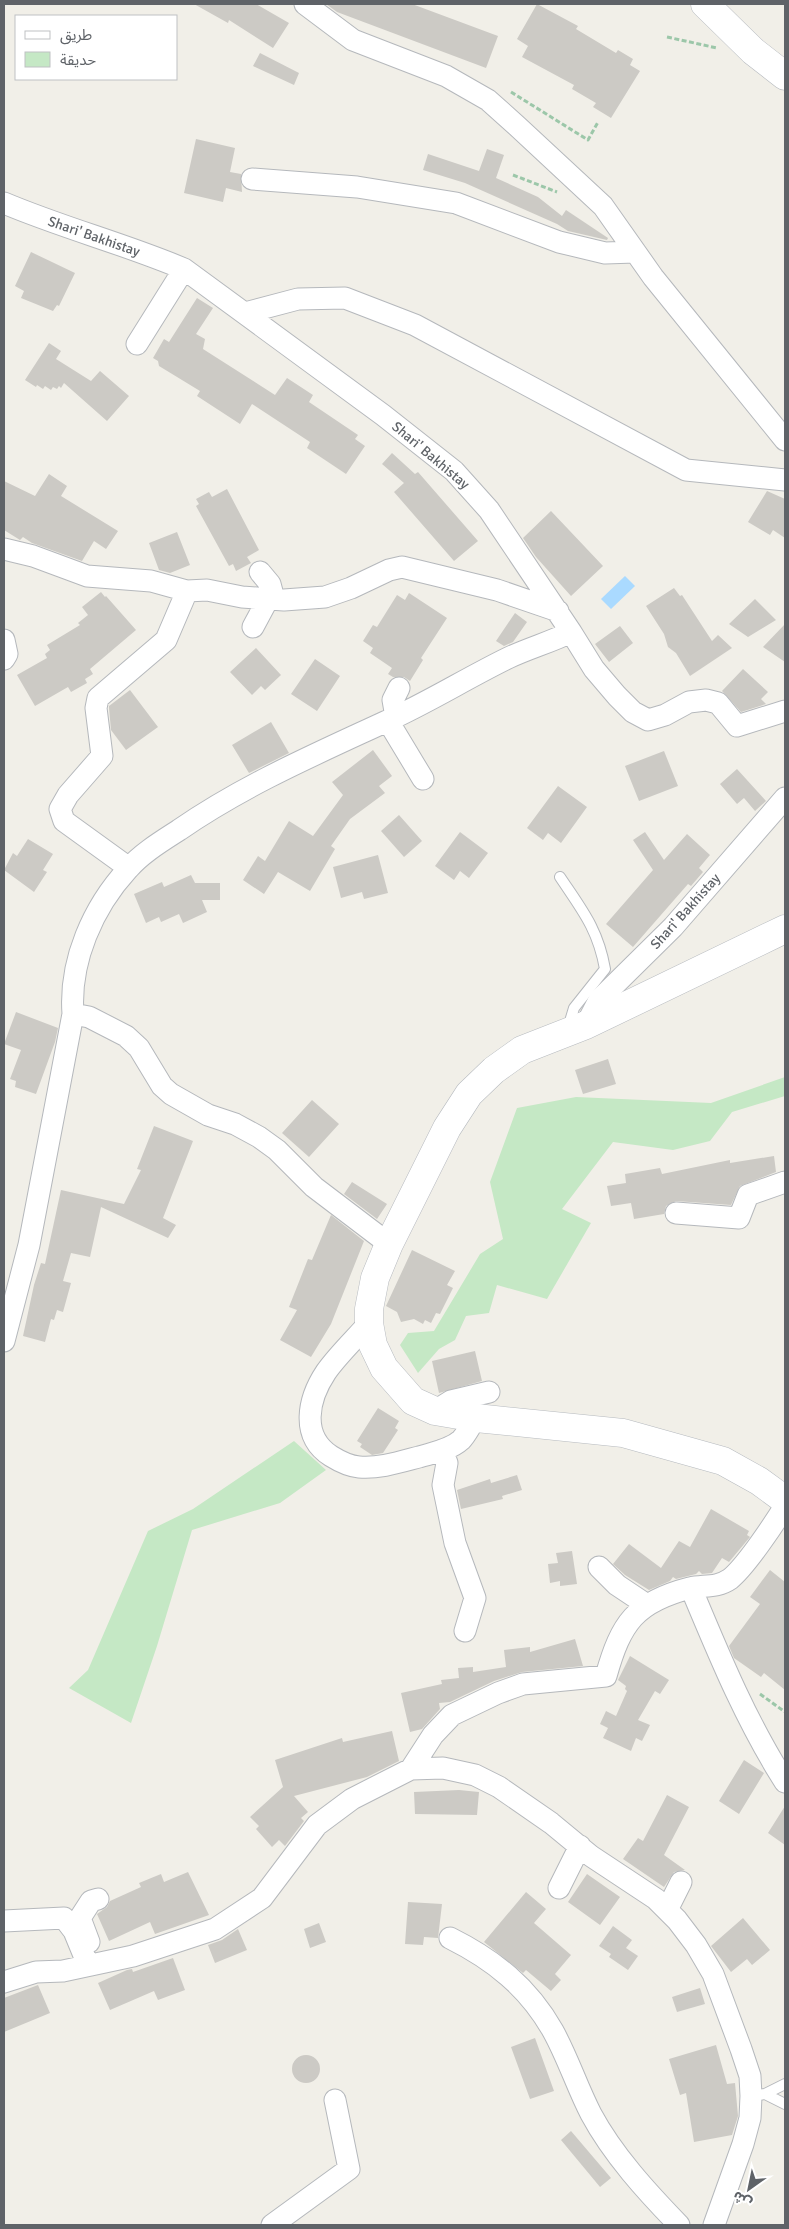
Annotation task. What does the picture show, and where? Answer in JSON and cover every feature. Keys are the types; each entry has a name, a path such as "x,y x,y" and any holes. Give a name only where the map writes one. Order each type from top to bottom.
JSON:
{"main road":[{"path":"705,4 753,51 785,76"},
{"path":"785,929 576,1029 522,1050 494,1070 469,1094 447,1128 389,1244 376,1278 369,1309 369,1323 373,1346 384,1368 413,1401 435,1410 476,1418 623,1433 723,1461 759,1480 785,1500"}],"street":[{"path":"305,4 353,40 446,76 488,100 603,206 635,252 785,440"},
{"path":"252,179 357,187 456,203 560,242 605,253 635,252"},
{"name":"Shari' Bakhistay","path":"4,203 65,227 153,256 184,270 383,415 454,471 489,510 558,611 594,669 617,696 634,712 648,720 672,712 689,702 706,700 718,703 737,726 785,711"},
{"path":"137,344 184,270"},
{"path":"245,313 298,299 345,298 415,325 686,470 785,480"},
{"path":"4,549 33,556 87,576 152,582 187,591 207,590 271,599 312,600 325,597 351,588 389,570 402,567 497,590 558,611"},
{"path":"253,627 271,599 270,584 260,572"},
{"path":"129,868 64,821 60,809 68,795 102,756 96,708 98,698 108,687 166,640 187,591"},
{"path":"4,1341 29,1245 73,1014 74,979 84,940 100,909 129,868 158,844 209,810 254,784 392,719 509,658 571,632"},
{"path":"4,640 6,654 4,659"},
{"path":"399,688 393,700 392,719 423,779"},
{"name":"Shari' Bakhistay","path":"576,1029 599,1000 673,927 785,798"},
{"path":"73,1014 89,1018 126,1036 139,1048 162,1086 171,1094 208,1115 235,1124 259,1137 277,1150 314,1187 389,1244"},
{"path":"676,1213 739,1218 748,1195 785,1182"},
{"path":"369,1323 326,1372 316,1392 310,1410 309,1424 314,1442 345,1464 359,1467 377,1467 442,1450 461,1440 476,1418"},
{"path":"435,1410 451,1401 490,1392"},
{"path":"442,1450 447,1463 443,1485 455,1543 466,1568 475,1598 465,1631"},
{"path":"411,1769 433,1735 452,1715 498,1693 523,1684 606,1676 623,1632 639,1609 662,1597 691,1588 719,1585 731,1578 772,1527 785,1506"},
{"path":"599,1567 618,1585 646,1605"},
{"path":"691,1588 740,1703 759,1740 785,1782"},
{"path":"4,1982 36,1972 63,1971 157,1949 215,1929 262,1898 317,1824 352,1799 411,1769 443,1768 475,1775 499,1787 551,1822 580,1846 656,1899 696,1945 713,1974 758,2095 743,2144 714,2225"},
{"path":"559,1888 580,1846"},
{"path":"667,1910 681,1882"},
{"path":"93,1964 80,1918 91,1901 98,1899"},
{"path":"4,1921 64,1918 74,1931 93,1964"},
{"path":"450,1938 478,1952 509,1974 533,1999 553,2032 591,2115 613,2147 678,2225"},
{"path":"272,2225 349,2169 335,2100"}],"lane":[{"path":"560,877 587,917 600,944 605,970 574,1008 576,1029"},
{"path":"758,2095 785,2084"},
{"path":"758,2095 785,2104"}],"path":[{"path":"667,37 708,47 753,51"},
{"path":"488,100 504,88 588,140 598,122"}],"green space":[{"path":"785,1077 785,1096 732,1112 710,1141 673,1150 613,1142 562,1209 591,1223 547,1299 497,1285 489,1313 466,1316 455,1340 439,1349 418,1373 400,1345 408,1333 434,1331 480,1254 503,1239 490,1182 517,1108 576,1097 711,1103"},
{"path":"294,1441 326,1470 280,1503 192,1530 157,1646 131,1723 69,1688 88,1670 148,1531 193,1509"}],"water":[{"path":"625,576 635,586 611,609 601,599"}],"building":[{"path":"194,4 256,4 289,23 273,48 229,20 228,23"},
{"path":"326,4 412,4 498,36 486,68 337,12"},
{"path":"537,4 578,26 576,29 616,53 618,50 633,59 630,65 640,71 611,118 593,107 596,103 572,89 574,85 522,57 528,46 517,39"},
{"path":"260,53 299,73 294,85 253,66"},
{"path":"196,139 235,148 230,172 241,174 242,192 226,188 223,202 184,193"},
{"path":"487,149 504,155 496,178 538,197 562,216 566,210 608,238 607,240 568,231 557,224 465,183 423,170 428,154 479,171"},
{"path":"31,252 75,273 59,306 57,305 53,311 21,298 24,291 15,286"},
{"path":"197,298 213,308 196,334 205,339 203,349 275,395 287,378 313,395 309,402 358,435 355,439 365,446 346,474 307,448 310,442 252,404 240,424 197,396 200,391 159,366 158,361 153,358 164,339 169,342"},
{"path":"49,343 61,351 56,359 91,381 100,371 129,396 107,421 64,383 61,388 59,386 57,389 53,387 51,390 45,386 43,389 37,385 36,387 25,380"},
{"path":"392,453 415,474 418,472 478,541 454,561 394,492 404,483 382,464"},
{"path":"49,474 67,486 61,496 118,531 106,549 94,541 82,561 32,543 23,537 20,540 4,530 4,481 35,496"},
{"path":"227,489 259,550 247,557 251,563 236,571 233,564 229,566 196,506 199,504 196,499 209,492 212,497"},
{"path":"767,491 785,499 785,538 773,530 770,535 748,522"},
{"path":"551,511 603,566 571,596 536,557 523,538"},
{"path":"177,532 190,565 170,573 159,570 149,543"},
{"path":"674,588 680,596 682,595 712,641 718,635 732,648 690,676 676,653 668,647 664,634 646,606"},
{"path":"101,592 136,630 90,669 93,674 85,679 87,683 71,692 68,687 35,706 17,675 47,658 45,654 50,650 47,645 80,625 78,623 88,615 82,607"},
{"path":"409,593 447,618 421,658 423,660 410,681 404,677 393,677 388,674 392,668 370,653 373,648 363,641 373,625 377,627 397,595 405,600"},
{"path":"755,599 776,620 748,637 729,624"},
{"path":"515,613 527,622 513,642 504,646 496,641"},
{"path":"785,624 785,662 763,647"},
{"path":"620,626 633,643 609,662 595,644"},
{"path":"256,648 281,675 265,690 261,686 252,695 230,672"},
{"path":"315,659 340,676 317,711 291,694"},
{"path":"743,669 768,692 761,699 766,704 741,712 722,691"},
{"path":"130,690 158,727 126,750 111,730 109,706"},
{"path":"271,722 289,753 249,773 232,745"},
{"path":"373,750 392,776 379,786 385,793 350,819 331,846 335,849 310,891 278,872 264,894 243,880 258,856 265,861 289,821 313,836 343,795 332,782"},
{"path":"664,751 678,786 639,801 625,766"},
{"path":"737,769 766,801 755,811 744,798 737,804 720,784"},
{"path":"558,786 587,807 561,843 548,833 543,840 527,828"},
{"path":"399,815 422,841 404,857 381,831"},
{"path":"460,832 488,853 469,878 460,871 454,880 435,866"},
{"path":"645,832 664,860 687,834 710,855 699,868 703,872 691,886 688,884 633,947 606,924 653,870 633,840"},
{"path":"28,839 53,854 43,870 47,872 34,892 4,870 13,853 17,856"},
{"path":"378,855 388,893 364,899 362,892 341,898 333,867"},
{"path":"191,875 195,883 220,883 220,900 202,900 207,912 183,923 179,914 161,922 159,917 146,923 134,894 162,882 164,887"},
{"path":"16,1012 58,1028 55,1042 36,1094 15,1087 16,1081 10,1079 21,1050 4,1044"},
{"path":"608,1059 616,1084 583,1094 575,1070"},
{"path":"312,1100 339,1124 309,1157 282,1133"},
{"path":"154,1126 193,1141 163,1218 176,1225 168,1238 101,1207 90,1257 71,1253 63,1281 71,1283 63,1312 57,1310 54,1320 51,1319 45,1342 23,1336 34,1285 41,1263 45,1264 61,1190 124,1204 141,1170 137,1169"},
{"path":"774,1156 776,1172 740,1186 731,1205 676,1201 666,1206 664,1214 634,1219 631,1203 611,1206 607,1186 626,1183 625,1174 660,1168 662,1174 730,1160 730,1163"},
{"path":"352,1182 387,1204 377,1219 344,1194"},
{"path":"331,1215 364,1241 331,1324 311,1357 280,1340 297,1310 289,1307 308,1259 312,1260"},
{"path":"412,1250 455,1271 447,1285 453,1288 440,1314 436,1313 431,1323 425,1320 423,1324 414,1319 401,1322 397,1312 386,1306"},
{"path":"475,1351 482,1381 439,1393 432,1361"},
{"path":"378,1408 399,1421 395,1428 398,1430 383,1453 372,1455 360,1447 362,1444 357,1441"},
{"path":"517,1475 522,1490 502,1496 503,1499 461,1509 457,1490 490,1479 491,1483"},
{"path":"711,1509 749,1531 747,1535 750,1537 729,1562 722,1558 712,1573 702,1574 699,1571 696,1574 676,1579 673,1577 670,1581 649,1590 625,1575 613,1564 629,1544 661,1568 679,1541 690,1547"},
{"path":"572,1551 577,1584 560,1586 560,1581 550,1583 548,1564 558,1563 556,1553"},
{"path":"770,1570 785,1582 785,1690 764,1673 761,1677 734,1658 729,1646 760,1604 750,1597"},
{"path":"575,1639 583,1666 522,1672 494,1681 450,1702 439,1703 440,1709 422,1729 410,1732 401,1693 442,1684 441,1680 459,1678 458,1668 473,1667 473,1672 506,1667 504,1650 530,1647 530,1652"},
{"path":"630,1656 669,1680 660,1694 655,1691 638,1720 650,1725 642,1741 636,1738 631,1751 603,1738 608,1728 600,1724 606,1711 616,1716 627,1691 625,1689 626,1686 618,1680"},
{"path":"392,1731 399,1761 367,1777 294,1796 308,1812 301,1818 304,1821 285,1846 279,1840 272,1847 256,1829 259,1826 250,1817 283,1787 275,1760 342,1738 343,1742"},
{"path":"744,1760 764,1773 739,1814 719,1801"},
{"path":"459,1790 479,1792 477,1815 415,1814 414,1792"},
{"path":"667,1795 689,1807 664,1855 685,1870 674,1872 664,1887 623,1859 638,1838 643,1841"},
{"path":"785,1806 785,1845 768,1833"},
{"path":"188,1872 209,1915 155,1934 150,1922 109,1941 97,1914 107,1907 110,1901 141,1887 139,1883 161,1874 164,1882"},
{"path":"587,1874 620,1897 600,1925 568,1902"},
{"path":"526,1892 546,1909 534,1923 571,1955 555,1974 561,1980 551,1991 526,1970 523,1973 484,1942"},
{"path":"408,1902 442,1904 438,1938 424,1937 423,1945 405,1944"},
{"path":"743,1918 770,1950 752,1965 747,1959 731,1972 711,1946"},
{"path":"319,1923 326,1942 310,1948 304,1929"},
{"path":"613,1926 632,1940 626,1948 638,1956 628,1970 609,1957 611,1954 599,1946"},
{"path":"238,1929 247,1950 215,1963 208,1945 222,1940"},
{"path":"173,1958 185,1990 158,2000 154,1991 110,2010 98,1983 127,1970 132,1969 133,1972"},
{"path":"38,1985 50,2013 4,2032 4,1998"},
{"path":"700,1988 705,2004 677,2012 672,1997"},
{"path":"535,2038 554,2091 530,2099 511,2047"},
{"path":"716,2045 727,2084 735,2083 738,2116 732,2135 694,2142 686,2093 680,2095 669,2059"},
{"path":"306,2055 316,2059 320,2069 316,2079 306,2083 296,2079 292,2069 296,2059"},
{"path":"571,2131 611,2178 600,2187 561,2140"}]}
